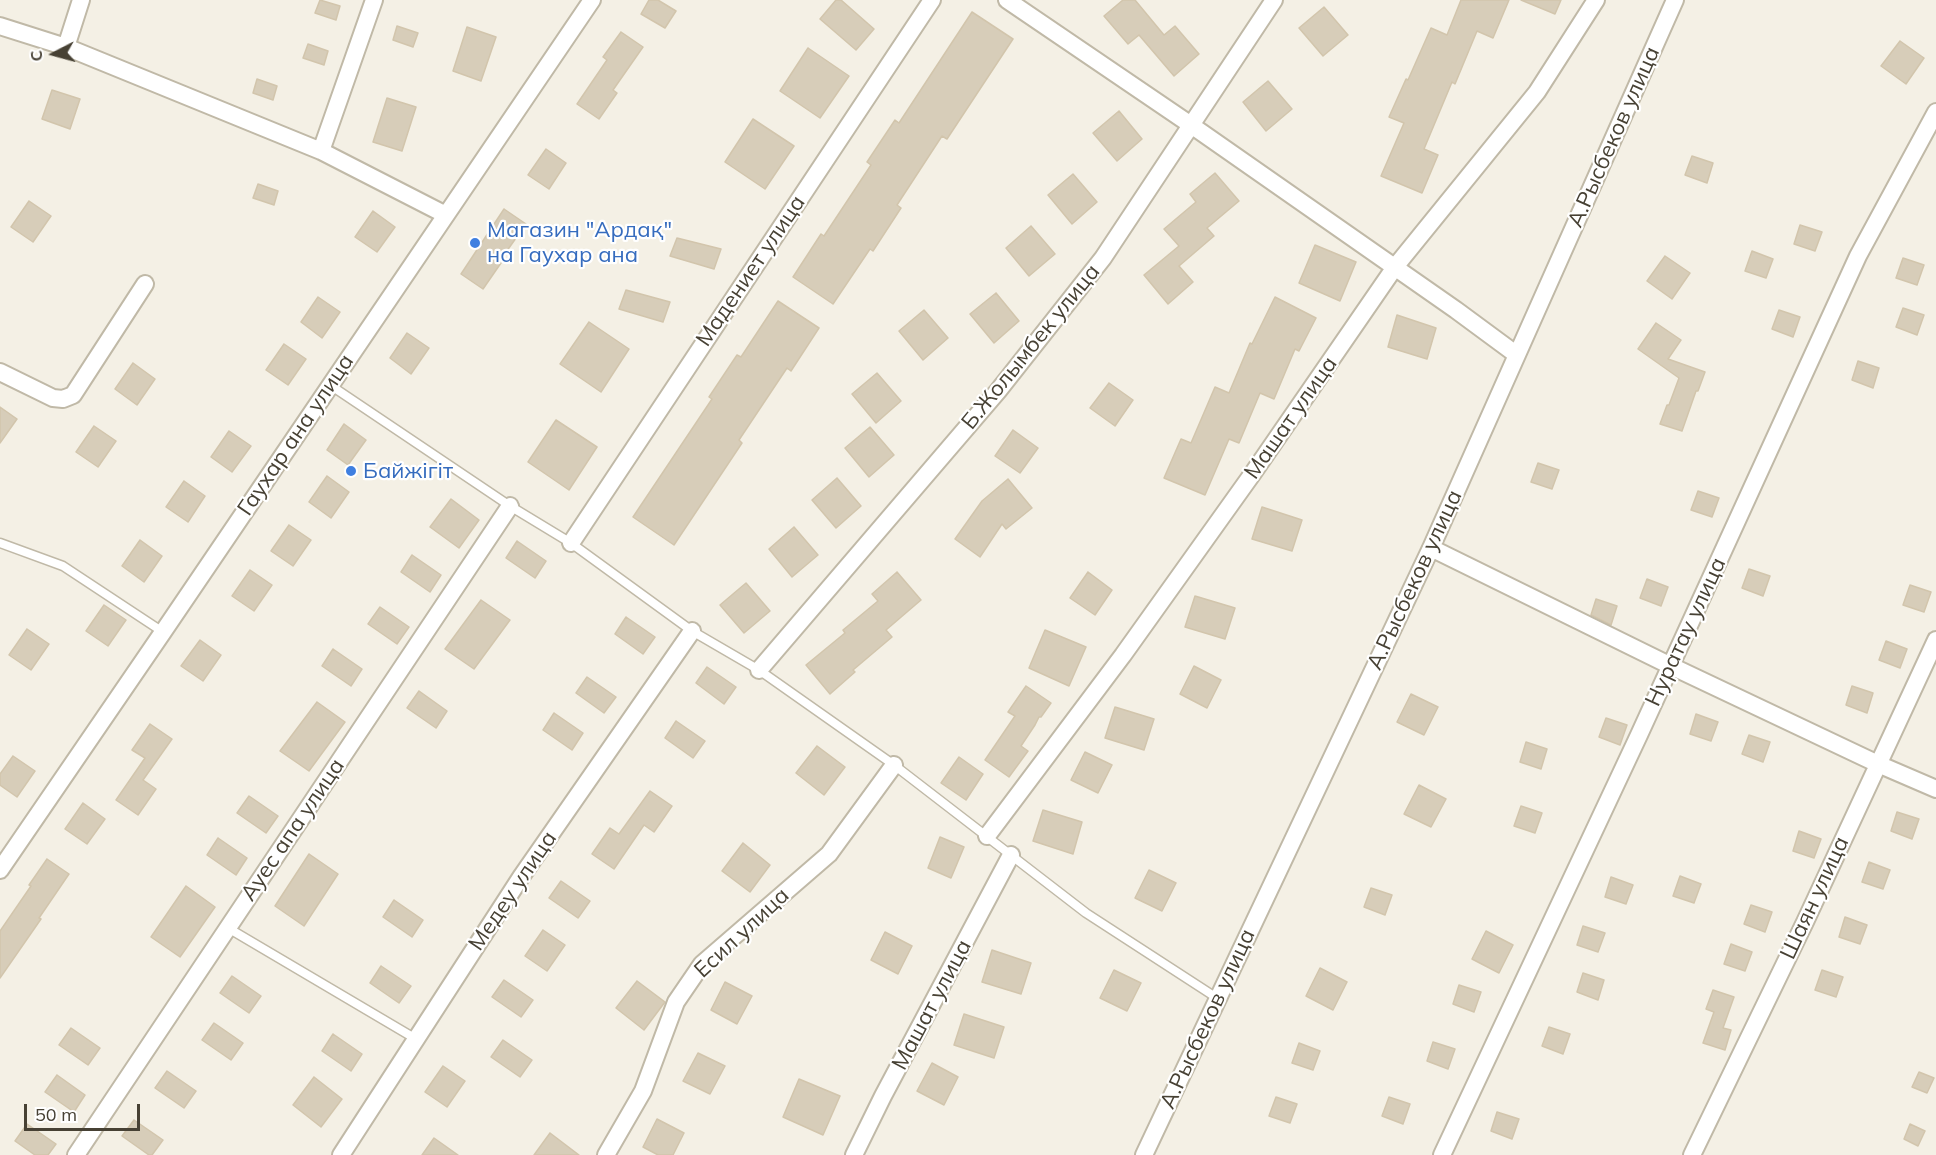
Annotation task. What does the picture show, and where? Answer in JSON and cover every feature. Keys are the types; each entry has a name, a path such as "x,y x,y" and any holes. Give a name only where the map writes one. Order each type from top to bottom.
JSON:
{"street":[{"path":"66,47 81,0"},
{"path":"321,152 374,0"},
{"name":"Гаухар ана улица","path":"0,870 592,0"},
{"name":"Мадениет улица","path":"571,543 932,0"},
{"path":"1007,0 1191,125 1517,355"},
{"name":"Б.Жолымбек улица","path":"759,670 1012,373 1103,258 1274,0"},
{"name":"Машат улица","path":"987,836 1123,655 1240,492 1395,267 1537,92 1596,0"},
{"name":"А.Рысбеков улица","path":"1144,1155 1431,548 1675,0"},
{"path":"0,26 66,47 321,152 446,215"},
{"name":"Нуратау улица","path":"1442,1155 1671,666 1858,256 1936,112"},
{"path":"0,372 53,398 63,399 73,395 146,284"},
{"name":"Ауес апа улица","path":"76,1155 510,506"},
{"path":"1431,548 1671,666 1936,789"},
{"name":"Медеу улица","path":"341,1155 521,877 692,631"},
{"name":"Шаян улица","path":"1692,1155 1805,922 1936,640"},
{"name":"Есил улица","path":"606,1155 643,1091 676,1002 702,964 829,854 894,765"},
{"name":"Машат улица","path":"854,1155 1011,855"}],"lane":[{"path":"330,385 510,506 571,543 692,631 759,670 894,765 1086,913 1217,998"},
{"path":"0,543 63,566 164,632"},
{"path":"228,928 416,1039"}],"building":[{"path":"320,0 340,6 336,20 315,13"},
{"path":"649,0 658,0 676,11 665,28 641,14"},
{"path":"836,0 841,0 874,29 856,50 820,19"},
{"path":"1123,0 1135,0 1164,35 1175,26 1199,54 1174,76 1139,35 1128,44 1104,16"},
{"path":"1461,0 1509,0 1493,38 1477,31 1455,84 1452,82 1424,149 1438,155 1422,193 1381,176 1404,123 1389,117 1431,28 1447,35"},
{"path":"1521,0 1561,0 1555,14"},
{"path":"1324,7 1348,35 1323,56 1299,28"},
{"path":"972,12 1013,39 947,139 942,136 897,205 901,208 873,251 870,249 833,304 793,277 821,234 824,236 871,165 867,162 895,120 899,123"},
{"path":"397,26 418,33 413,47 393,40"},
{"path":"467,27 496,37 481,81 453,71"},
{"path":"621,32 643,47 613,90 617,93 599,119 577,104 607,60 603,57"},
{"path":"1900,41 1924,58 1906,84 1881,66"},
{"path":"308,44 328,51 324,65 303,58"},
{"path":"808,48 849,76 820,118 780,91"},
{"path":"257,79 277,86 273,100 253,93"},
{"path":"1268,81 1292,109 1266,131 1243,102"},
{"path":"52,90 80,99 70,129 42,119"},
{"path":"387,98 416,107 402,151 373,142"},
{"path":"1119,111 1142,139 1117,161 1093,133"},
{"path":"753,119 794,146 765,189 725,162"},
{"path":"546,149 566,163 549,189 528,175"},
{"path":"1692,156 1713,163 1707,183 1685,175"},
{"path":"1215,173 1239,201 1207,228 1214,236 1179,266 1193,282 1168,304 1144,275 1179,246 1164,229 1196,202 1190,194"},
{"path":"1073,174 1097,202 1072,224 1048,195"},
{"path":"258,184 278,191 274,205 253,198"},
{"path":"29,201 51,216 33,242 11,227"},
{"path":"504,209 526,224 483,289 461,274"},
{"path":"373,211 395,227 377,252 355,237"},
{"path":"1800,225 1822,232 1815,251 1794,244"},
{"path":"1031,226 1055,254 1029,276 1006,248"},
{"path":"677,238 721,249 714,269 670,256"},
{"path":"1315,245 1356,262 1340,301 1299,283"},
{"path":"1752,251 1773,259 1766,278 1745,271"},
{"path":"1665,256 1690,273 1672,299 1647,281"},
{"path":"1903,258 1924,265 1917,285 1896,278"},
{"path":"626,290 670,302 663,322 619,309"},
{"path":"996,293 1019,321 994,343 970,314"},
{"path":"318,297 340,312 322,338 301,322"},
{"path":"1275,297 1316,318 1299,351 1295,349 1274,399 1260,393 1239,443 1229,439 1205,495 1164,478 1181,439 1191,443 1215,387 1229,393 1250,343 1252,344"},
{"path":"778,301 819,328 791,371 787,368 739,440 742,443 674,545 633,517 712,399 709,397 737,355 741,357"},
{"path":"1903,308 1924,315 1917,335 1896,327"},
{"path":"924,310 948,338 923,360 899,331"},
{"path":"1779,310 1800,317 1793,337 1772,329"},
{"path":"1397,315 1436,328 1427,359 1388,347"},
{"path":"589,322 629,349 601,392 560,364"},
{"path":"1656,323 1681,340 1668,359 1705,372 1682,431 1660,424 1679,378 1638,349"},
{"path":"407,333 429,348 411,374 390,358"},
{"path":"284,344 306,359 288,385 266,370"},
{"path":"1858,361 1879,368 1873,388 1852,380"},
{"path":"133,363 155,379 137,405 115,389"},
{"path":"877,373 901,401 876,423 852,394"},
{"path":"1109,383 1133,400 1115,426 1090,408"},
{"path":"0,407 17,419 0,443"},
{"path":"556,420 597,447 569,490 528,462"},
{"path":"344,424 366,440 348,465 327,450"},
{"path":"94,426 116,441 98,467 76,452"},
{"path":"870,427 894,455 869,477 845,448"},
{"path":"1013,430 1038,448 1020,473 995,456"},
{"path":"229,431 251,446 232,472 211,457"},
{"path":"1538,463 1559,470 1552,489 1531,482"},
{"path":"327,476 349,492 331,518 309,502"},
{"path":"837,478 861,506 836,528 812,500"},
{"path":"1008,479 1032,508 1006,529 1002,524 980,557 955,539 982,501"},
{"path":"184,481 205,496 188,522 166,507"},
{"path":"1698,491 1719,498 1712,517 1691,510"},
{"path":"451,499 479,520 459,548 430,527"},
{"path":"1262,507 1302,520 1292,551 1252,539"},
{"path":"289,525 311,540 293,566 271,551"},
{"path":"794,527 818,555 792,577 769,549"},
{"path":"140,540 162,556 144,582 122,566"},
{"path":"517,541 546,561 535,578 506,558"},
{"path":"412,555 441,575 430,592 401,572"},
{"path":"1749,569 1770,576 1763,596 1742,588"},
{"path":"250,570 272,585 254,611 232,596"},
{"path":"897,572 921,600 886,630 892,637 853,670 855,672 830,694 806,665 845,633 843,630 878,601 872,594"},
{"path":"1088,572 1112,590 1095,615 1070,598"},
{"path":"1647,579 1668,587 1661,606 1640,598"},
{"path":"746,583 770,611 744,633 720,605"},
{"path":"1910,585 1931,592 1924,612 1903,605"},
{"path":"1195,596 1235,608 1225,639 1185,627"},
{"path":"1596,599 1617,606 1611,625 1591,615"},
{"path":"481,600 510,620 474,669 445,649"},
{"path":"104,605 126,620 108,646 86,631"},
{"path":"380,607 409,627 397,644 368,624"},
{"path":"626,617 655,637 643,654 615,634"},
{"path":"27,629 49,644 31,670 9,655"},
{"path":"1045,630 1086,647 1069,686 1029,668"},
{"path":"200,640 221,655 203,681 181,666"},
{"path":"1886,641 1907,649 1900,668 1879,660"},
{"path":"333,649 362,669 351,686 322,666"},
{"path":"1194,666 1221,680 1207,708 1180,694"},
{"path":"707,667 736,687 724,704 696,683"},
{"path":"587,677 616,697 604,713 576,693"},
{"path":"1026,686 1051,703 1039,717 1021,746 1028,751 1009,777 985,760 1015,716 1008,712"},
{"path":"1852,686 1873,693 1867,713 1846,705"},
{"path":"419,691 447,711 436,728 407,708"},
{"path":"1411,694 1438,707 1424,735 1397,722"},
{"path":"317,702 345,722 309,771 280,751"},
{"path":"1115,707 1154,719 1144,750 1105,738"},
{"path":"554,713 583,733 572,750 543,730"},
{"path":"1696,714 1718,722 1711,741 1690,734"},
{"path":"1606,718 1627,725 1620,745 1599,737"},
{"path":"676,721 705,741 693,758 665,738"},
{"path":"150,724 172,739 143,780 156,789 138,815 116,800 145,758 132,750"},
{"path":"1749,735 1770,742 1763,762 1742,754"},
{"path":"1526,742 1547,749 1541,769 1520,762"},
{"path":"817,746 845,767 824,795 796,773"},
{"path":"1085,752 1112,765 1098,793 1071,780"},
{"path":"13,756 35,771 17,797 0,785 0,774"},
{"path":"959,757 983,774 966,800 941,783"},
{"path":"1419,785 1446,799 1431,827 1404,814"},
{"path":"650,791 672,806 654,832 644,825 614,869 592,854 610,828 619,834"},
{"path":"249,796 278,816 266,833 237,813"},
{"path":"83,803 105,819 87,844 65,829"},
{"path":"1521,806 1542,813 1535,833 1514,826"},
{"path":"1043,810 1082,822 1073,854 1033,841"},
{"path":"1897,812 1919,819 1912,839 1891,831"},
{"path":"1799,831 1821,839 1814,858 1793,851"},
{"path":"940,837 964,847 951,878 928,868"},
{"path":"218,838 247,858 236,875 207,855"},
{"path":"743,843 770,865 750,892 722,871"},
{"path":"309,854 338,874 304,926 275,906"},
{"path":"47,859 69,874 0,978 0,931"},
{"path":"1869,862 1890,870 1883,889 1862,882"},
{"path":"1149,870 1176,883 1162,911 1135,898"},
{"path":"1680,876 1701,884 1694,903 1673,896"},
{"path":"1611,877 1633,885 1626,904 1605,897"},
{"path":"561,881 590,901 578,918 549,898"},
{"path":"186,886 215,907 180,957 151,937"},
{"path":"1371,888 1392,895 1385,915 1364,907"},
{"path":"394,900 423,920 412,937 383,917"},
{"path":"1751,905 1772,912 1765,932 1744,924"},
{"path":"1845,917 1867,925 1860,944 1839,937"},
{"path":"1583,926 1605,933 1598,952 1577,945"},
{"path":"543,930 565,945 547,971 525,956"},
{"path":"1486,931 1513,945 1499,973 1472,959"},
{"path":"885,932 912,946 898,974 871,960"},
{"path":"1731,944 1752,952 1745,971 1724,964"},
{"path":"992,950 1031,963 1021,994 982,982"},
{"path":"381,966 411,986 399,1003 370,983"},
{"path":"1320,968 1347,982 1333,1010 1306,996"},
{"path":"1114,970 1141,983 1127,1011 1100,998"},
{"path":"1822,970 1843,977 1836,997 1815,990"},
{"path":"1583,973 1604,980 1598,1000 1577,992"},
{"path":"232,976 261,996 249,1013 220,993"},
{"path":"504,980 533,1000 521,1017 492,997"},
{"path":"637,981 665,1002 644,1030 616,1008"},
{"path":"725,982 752,996 737,1024 711,1010"},
{"path":"1459,985 1481,992 1474,1012 1453,1004"},
{"path":"1713,990 1734,997 1723,1028 1731,1030 1725,1050 1703,1043 1714,1012 1706,1009"},
{"path":"964,1014 1004,1027 994,1058 954,1045"},
{"path":"214,1023 243,1043 231,1060 202,1040"},
{"path":"1549,1027 1570,1034 1563,1054 1542,1046"},
{"path":"71,1028 100,1048 88,1065 59,1045"},
{"path":"333,1034 362,1054 351,1071 322,1051"},
{"path":"503,1040 532,1060 520,1077 491,1057"},
{"path":"1433,1042 1455,1049 1448,1069 1427,1061"},
{"path":"1299,1043 1320,1051 1313,1070 1292,1063"},
{"path":"698,1053 725,1066 710,1094 683,1081"},
{"path":"932,1063 958,1077 944,1105 917,1091"},
{"path":"443,1066 465,1081 447,1107 425,1092"},
{"path":"167,1071 196,1091 184,1108 155,1088"},
{"path":"1919,1072 1934,1078 1927,1093 1912,1087"},
{"path":"57,1075 85,1095 74,1112 45,1092"},
{"path":"314,1077 342,1099 321,1127 293,1105"},
{"path":"799,1079 840,1096 823,1135 783,1117"},
{"path":"1276,1097 1297,1104 1290,1123 1269,1116"},
{"path":"1389,1097 1410,1104 1403,1124 1382,1116"},
{"path":"1497,1112 1519,1119 1512,1139 1491,1131"},
{"path":"657,1119 684,1133 673,1155 658,1155 643,1147"},
{"path":"134,1120 163,1140 152,1155 122,1136"},
{"path":"27,1124 56,1144 48,1155 35,1155 15,1141"},
{"path":"1910,1124 1925,1131 1918,1146 1904,1139"},
{"path":"550,1133 579,1155 534,1155"},
{"path":"434,1138 458,1155 422,1155"}],"place":[{"name":"Магазин \"Ардақ\" на Гаухар ана","path":"475,243"},
{"name":"Байжігіт","path":"351,471"}]}
